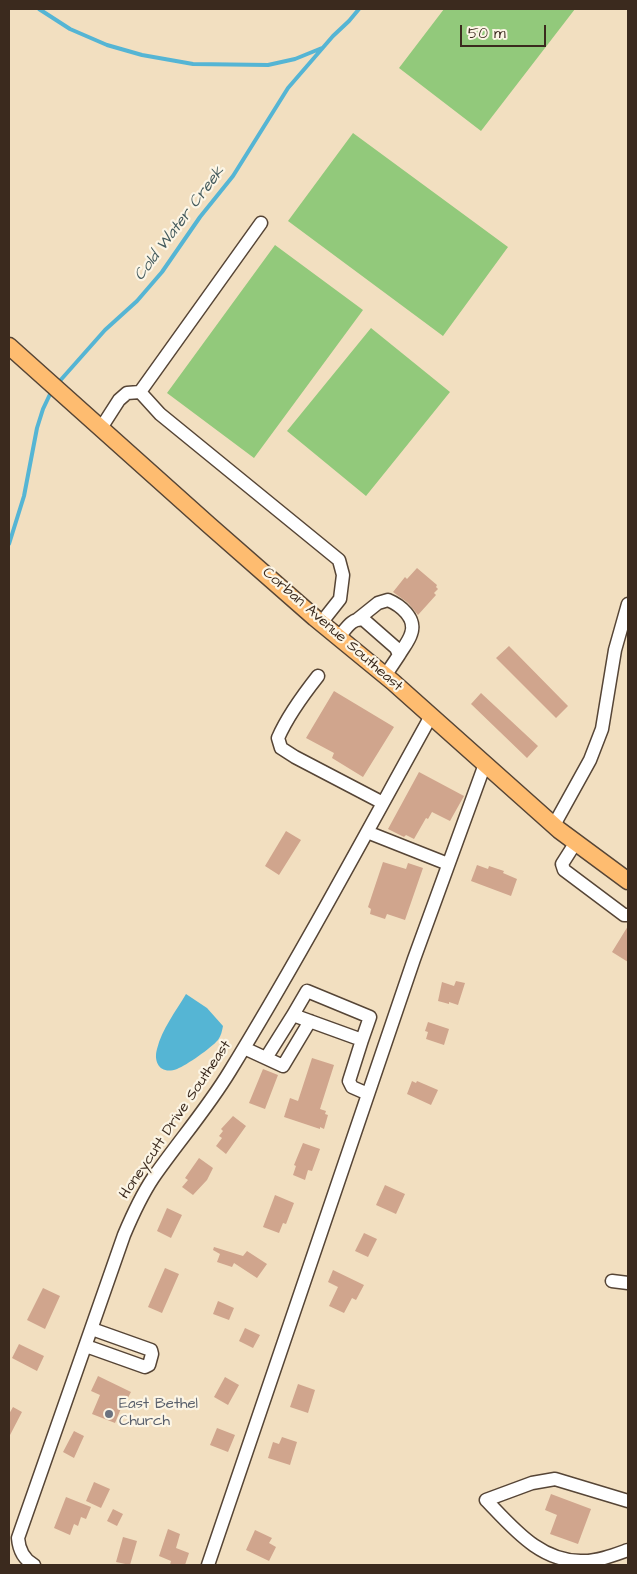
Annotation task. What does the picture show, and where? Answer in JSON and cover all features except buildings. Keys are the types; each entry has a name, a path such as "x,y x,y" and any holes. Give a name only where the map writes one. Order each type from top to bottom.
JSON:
{"main road":[{"name":"Corban Avenue Southeast","path":"9,346 321,623 385,676 554,825 628,881"}],"street":[{"path":"101,428 119,400 127,393 140,392 261,223"},
{"path":"140,392 160,414 339,560 343,575 340,599 321,623"},
{"path":"339,637 353,621 378,604 388,600 406,612 412,624 412,632 400,655 385,676"},
{"path":"554,825 590,760 602,729 615,650 628,604"},
{"path":"358,619 364,620 396,648 400,655"},
{"path":"318,676 301,698 282,729 278,738 282,748 295,757 383,803"},
{"name":"Honeycutt Drive Southeast","path":"34,1565 19,1550 18,1538 124,1235 136,1208 152,1179 209,1103 294,965 431,716"},
{"path":"208,1565 368,1094 485,764"},
{"path":"366,832 448,864"},
{"path":"576,842 562,864 564,870 624,914 628,914"},
{"path":"266,1058 307,991 370,1017 349,1081 352,1086 368,1094"},
{"path":"293,1015 362,1040"},
{"path":"244,1048 283,1066 310,1021"},
{"path":"612,1281 628,1283"},
{"path":"86,1346 144,1368 149,1365 152,1354 151,1350 92,1329"},
{"path":"628,1501 555,1478 532,1483 486,1500 513,1528 539,1550 555,1558 584,1561 601,1559 628,1550"}],"green space":[{"path":"444,9 575,9 481,131 399,68"},
{"path":"353,133 508,247 443,336 288,221"},
{"path":"275,245 363,310 254,458 167,393"},
{"path":"371,328 450,392 366,496 287,431"}],"water":[{"path":"186,994 207,1008 223,1026 222,1032 218,1040 187,1064 177,1069 163,1069 156,1059 159,1042"}],"waterway":[{"path":"39,9 70,29 107,45 142,55 193,64 268,65 295,59 322,48"},
{"name":"Cold Water Creek","path":"58,383 105,330 137,301 162,272 200,217 233,176 288,88 359,9"},
{"name":"Cold Water Creek","path":"9,544 24,496 37,428 52,390"}],"place":[{"name":"East Bethel Church","path":"109,1414"}]}
